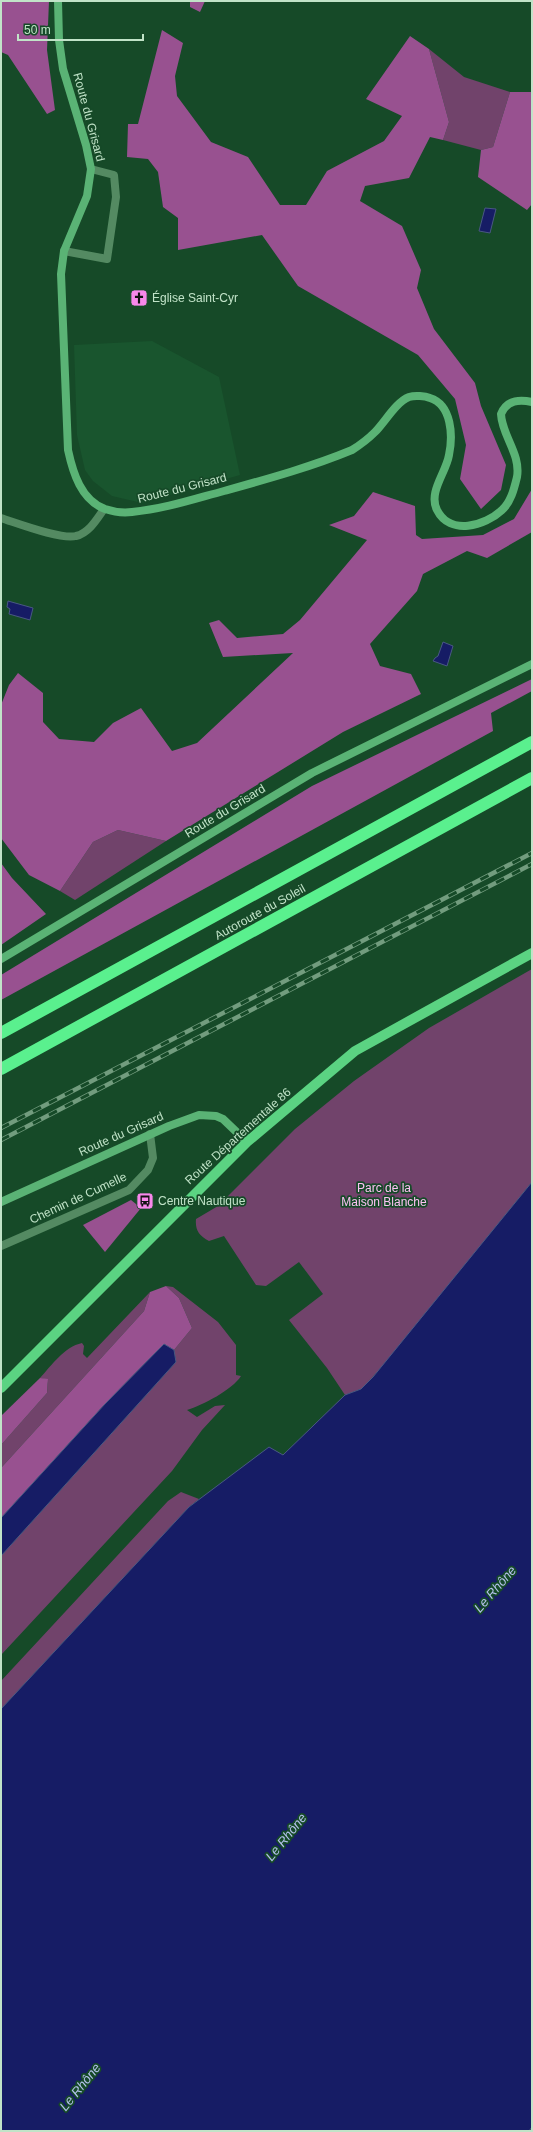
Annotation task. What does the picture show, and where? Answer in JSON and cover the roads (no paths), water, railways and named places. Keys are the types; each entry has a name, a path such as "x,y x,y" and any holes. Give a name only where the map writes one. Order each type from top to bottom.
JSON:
{"highway":[{"name":"Autoroute du Soleil","path":"1,1033 532,742"},
{"name":"Autoroute du Soleil","path":"1,1069 532,778"}],"main road":[{"name":"Route Départementale 86","path":"1,1388 247,1142 355,1051 532,953"}],"street":[{"name":"Route du Grisard","path":"58,1 59,40 63,69 86,145 91,169 87,196 64,251 61,274 68,450 72,468 81,487 90,499 104,509 130,513 153,510 251,483 335,457 352,450 365,441 400,404 409,398 420,396 429,397 436,400 445,408 449,420 451,441 449,457 436,492 435,502 437,510 443,519 455,525 468,527 487,520 502,510 513,493 517,475 516,457 503,427 501,414 508,404 515,401 532,402"},
{"path":"64,251 107,259 116,197 114,176 91,169"},
{"path":"1,518 65,537 76,536 96,522 104,509"},
{"name":"Route du Grisard","path":"1,959 312,773 532,664"},
{"name":"Route du Grisard","path":"1,1202 188,1118 208,1115 223,1119 247,1142"},
{"name":"Chemin de Cumelle","path":"1,1246 129,1190 144,1177 151,1164 153,1158 150,1134"}],"water":[{"path":"485,208 496,209 490,233 479,231"},
{"path":"8,601 33,608 30,620 9,614 10,609 7,607"},
{"path":"443,642 453,646 447,666 433,661 438,656"},
{"name":"Le Rhône","path":"532,1182 532,2127 529,2131 1,2131 1,1709 189,1507 269,1447 283,1455 345,1395 361,1389 373,1377"},
{"path":"164,1344 174,1350 176,1362 1,1556 1,1518 105,1404"}],"railway":[{"path":"1,1128 532,853"},
{"path":"1,1140 532,864"}],"place":[{"name":"Église Saint-Cyr","path":"139,298"},
{"name":"Centre Nautique","path":"145,1201"}],"park label":[{"name":"Parc de la Maison Blanche","path":"384,1195"}]}
